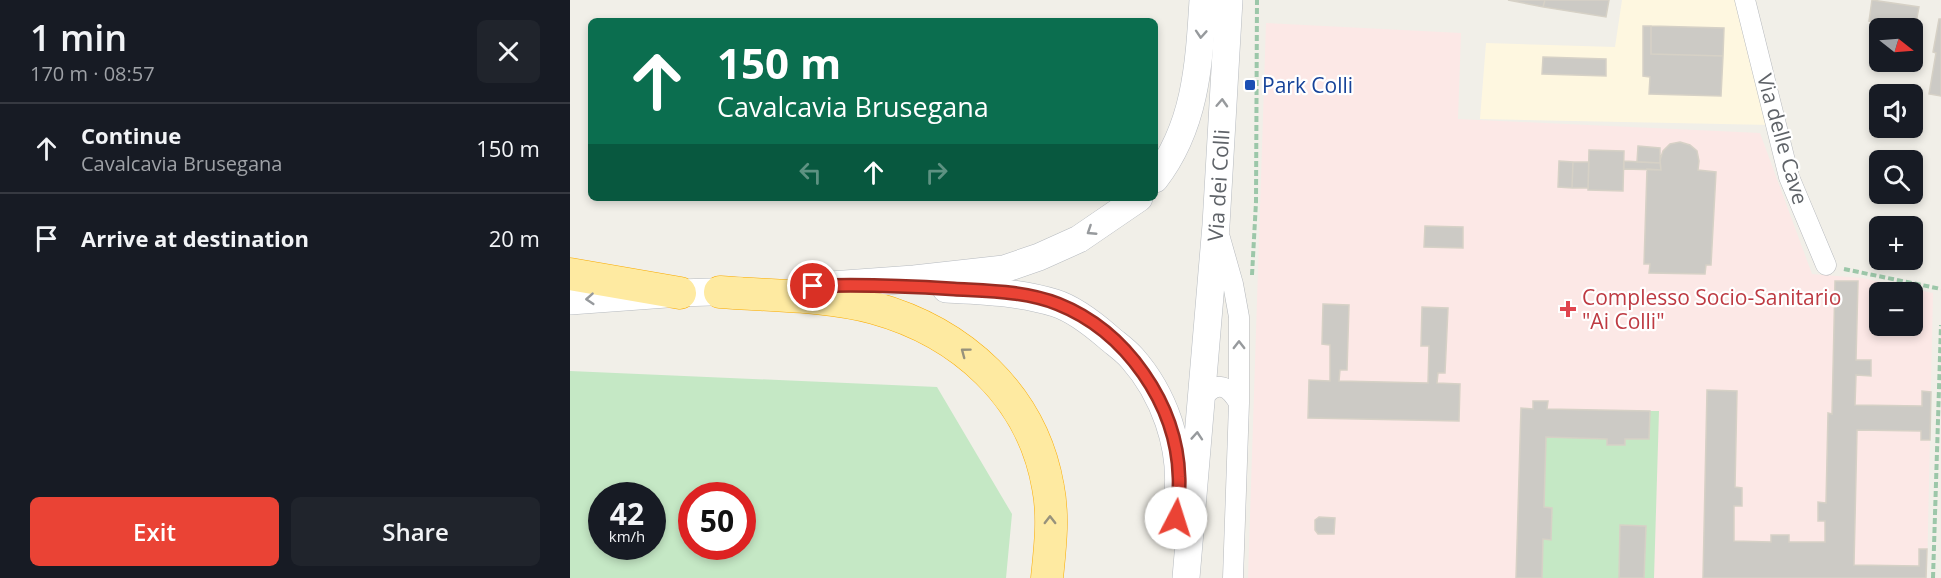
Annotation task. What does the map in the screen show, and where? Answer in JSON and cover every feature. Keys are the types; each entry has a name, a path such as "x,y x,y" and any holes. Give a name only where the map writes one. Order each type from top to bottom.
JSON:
{"highway":[{"path":"570,274 680,293"},
{"path":"720,292 836,300 872,308 907,319 951,341 973,357 993,376 1011,399 1030,431 1041,460 1048,487 1051,518 1047,578"}],"main road":[{"path":"1158,175 1182,131 1193,98 1199,68 1203,0"},
{"name":"Via dei Colli","path":"1216,225 1229,0"},
{"path":"570,301 860,284 1004,269 1039,257 1079,239 1135,201"},
{"path":"1186,578 1216,225"},
{"path":"860,284 1017,294 1057,303 1099,329 1132,358 1165,410 1174,442 1179,478 1173,559 1174,578"}],"street":[{"name":"Via delle Cave","path":"1745,0 1789,177 1826,265"},
{"name":"Via dei Colli","path":"1216,225 1233,284 1239,317 1239,403 1233,578"},
{"path":"1200,400 1209,390 1223,387 1231,390 1239,403"}],"path":[{"path":"1252,277 1256,202 1257,0"},
{"path":"1826,265 1941,289"},
{"path":"1933,578 1941,325"}],"shaded area":[{"path":"1622,0 1740,0 1772,125 1480,119 1486,43 1615,47"},
{"name":"Complesso Socio-Sanitario \"Ai Colli\"","path":"1266,23 1461,33 1458,119 1760,133 1812,274 1881,282 1869,282 1869,336 1923,336 1923,291 1933,293 1927,578 1248,578"}],"green space":[{"path":"570,371 937,387 1012,514 1006,578 570,578"},
{"path":"1650,411 1659,411 1654,578 1644,578 1646,526 1620,525 1619,578 1542,578 1546,437 1649,439"}],"building":[{"path":"1508,0 1545,0 1543,7"},
{"path":"1545,0 1609,0 1606,17 1543,7"},
{"path":"1872,0 1919,7 1917,18 1869,18"},
{"path":"1939,19 1941,19 1941,96 1929,94"},
{"path":"1643,26 1651,26 1651,54 1723,56 1721,96 1649,94 1650,77 1643,76"},
{"path":"1651,26 1724,28 1723,56 1651,54"},
{"path":"1543,57 1606,59 1606,76 1542,74"},
{"path":"1680,142 1690,145 1697,151 1698,170 1716,172 1711,265 1706,265 1705,274 1649,273 1650,264 1644,264 1647,169 1661,170 1660,160 1663,151 1670,144"},
{"path":"1638,146 1660,148 1660,163 1637,162"},
{"path":"1589,150 1624,151 1623,191 1588,190"},
{"path":"1559,161 1573,162 1572,188 1558,187"},
{"path":"1624,161 1660,163 1661,170 1624,169"},
{"path":"1573,162 1589,162 1588,188 1572,188"},
{"path":"1425,226 1463,227 1463,248 1424,247"},
{"path":"1835,281 1858,281 1856,360 1871,360 1871,376 1856,375 1855,405 1922,406 1922,391 1931,392 1930,440 1921,440 1921,431 1857,430 1854,565 1919,566 1919,549 1927,549 1926,578 1703,578 1707,390 1737,391 1735,487 1742,488 1742,506 1734,506 1734,541 1771,542 1771,535 1789,535 1789,542 1825,542 1825,521 1818,521 1818,502 1826,503 1828,413 1832,414"},
{"path":"1323,304 1349,305 1347,370 1340,370 1339,381 1428,383 1429,346 1421,346 1422,307 1448,308 1445,373 1438,373 1437,383 1460,384 1459,421 1308,418 1309,380 1330,381 1330,345 1322,344"},
{"path":"1533,401 1548,401 1547,409 1650,411 1649,439 1625,439 1625,445 1607,445 1607,439 1546,437 1544,507 1552,508 1551,540 1543,539 1542,578 1516,578 1521,408 1533,409"},
{"path":"1319,517 1335,518 1334,534 1318,534 1315,530 1315,520"},
{"path":"1620,525 1646,526 1644,578 1619,578"}],"place":[{"name":"Park Colli","path":"1250,85"},
{"name":"Complesso Socio-Sanitario \"Ai Colli\"","path":"1568,309"}],"route":[{"path":"813,286 860,284 1017,294 1057,303 1079,315 1132,358 1165,410 1174,442 1179,478 1176,518"}]}
